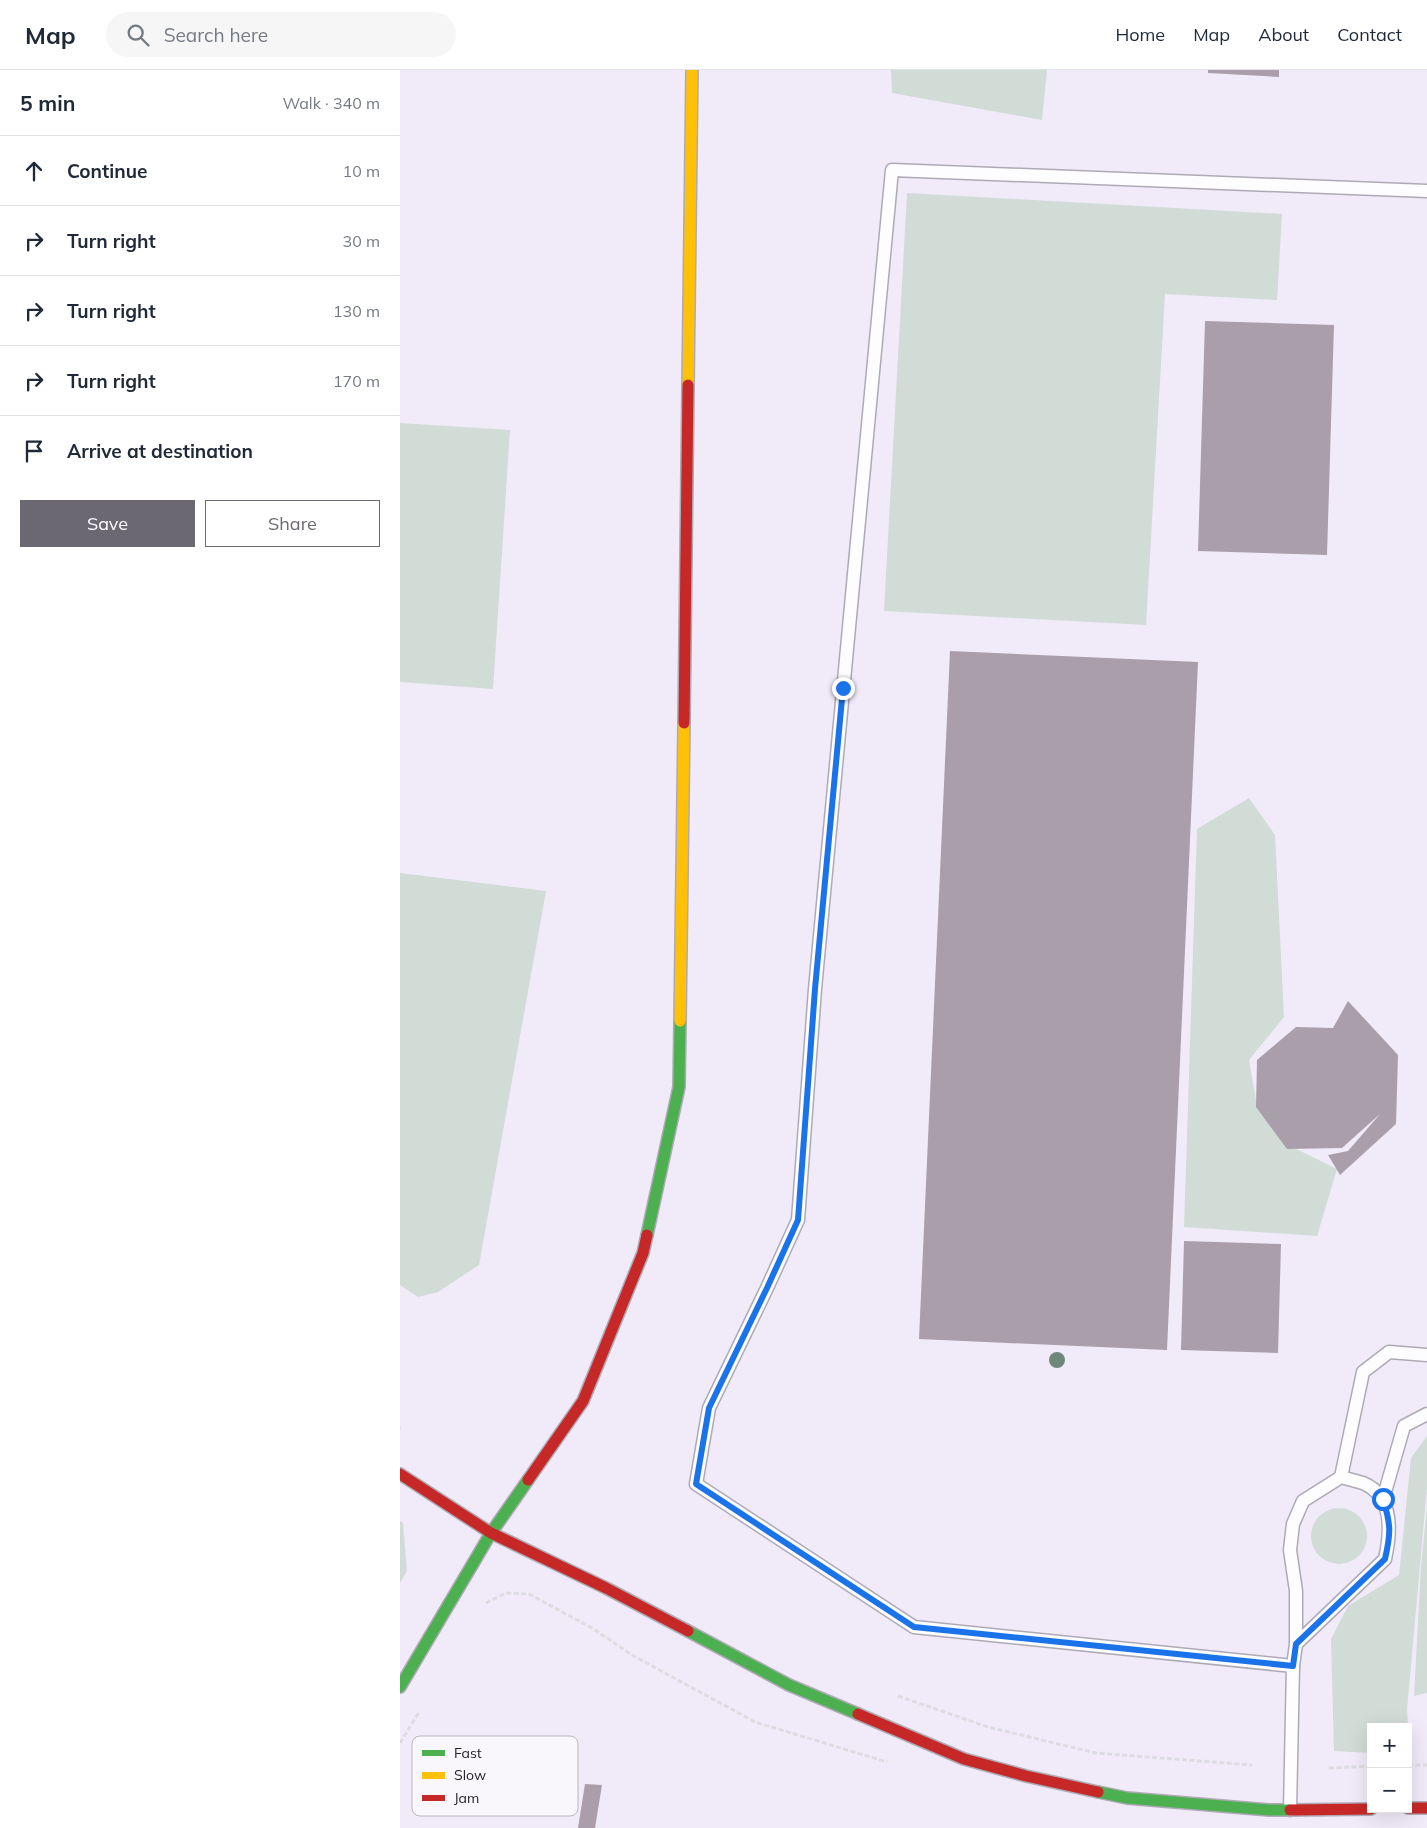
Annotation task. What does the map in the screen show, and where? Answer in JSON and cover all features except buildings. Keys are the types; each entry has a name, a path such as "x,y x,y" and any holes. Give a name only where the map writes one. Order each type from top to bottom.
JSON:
{"street":[{"path":"400,1687 491,1533 583,1401 643,1253 679,1087 692,70"},
{"path":"400,1474 491,1533 606,1588 789,1684 964,1759 1026,1776 1127,1798 1269,1810 1367,1809"},
{"path":"1412,1808 1427,1808"}],"lane":[{"path":"1293,1666 914,1627 696,1484 709,1408 798,1220 821,921 892,170 1427,191"},
{"path":"1290,1810 1293,1666 1296,1644 1296,1591 1290,1550 1293,1524 1303,1502 1340,1477 1363,1372 1389,1352 1427,1354"},
{"path":"1296,1644 1385,1559 1390,1523 1383,1499 1404,1426 1427,1414"},
{"path":"1340,1477 1365,1484 1383,1499"}],"path":[{"path":"480,1607 506,1593 528,1594 592,1628 632,1655 755,1722 895,1764"},
{"path":"889,1692 988,1727 1096,1753 1252,1765"},
{"path":"400,1744 420,1709"},
{"path":"1412,1765 1427,1765"},
{"path":"1329,1768 1367,1766"}],"shaded area":[{"path":"891,70 1047,70 1042,120 892,93"},
{"path":"907,193 1282,214 1277,300 1165,294 1146,625 884,611"},
{"path":"400,423 510,430 493,689 400,682"},
{"path":"1249,798 1275,835 1284,1017 1249,1060 1256,1100 1282,1142 1337,1169 1317,1236 1184,1227 1197,829"},
{"path":"400,873 546,891 479,1265 438,1292 418,1297 400,1285"},
{"path":"1427,1436 1427,1487 1407,1710 1408,1723 1367,1723 1367,1753 1334,1751 1331,1639 1348,1606 1399,1575 1411,1458"},
{"path":"1427,1506 1427,1693 1414,1696 1421,1567"},
{"path":"1339,1508 1350,1510 1359,1516 1365,1525 1367,1536 1365,1547 1359,1556 1350,1562 1339,1564 1328,1562 1319,1556 1313,1547 1311,1536 1313,1525 1319,1516 1328,1510"},
{"path":"400,1521 403,1523 407,1571 400,1583"}],"traffic: fast":[{"path":"647,1235 679,1087 680,1021"},
{"path":"400,1687 491,1533 528,1480"},
{"path":"688,1631 789,1685 858,1714"},
{"path":"1098,1792 1127,1798 1269,1810 1290,1810"}],"traffic: slow":[{"path":"688,385 692,70"},
{"path":"680,1021 684,723"}],"traffic: jam":[{"path":"684,723 688,385"},
{"path":"528,1480 583,1401 643,1253 647,1235"},
{"path":"400,1474 491,1533 606,1588 688,1631"},
{"path":"858,1714 964,1759 1026,1776 1098,1792"},
{"path":"1412,1808 1427,1808"},
{"path":"1290,1810 1367,1809"}],"route":[{"path":"843,688 815,989 798,1220 709,1408 696,1484 914,1627 1293,1666 1296,1644 1385,1559 1390,1523 1383,1499"}]}
